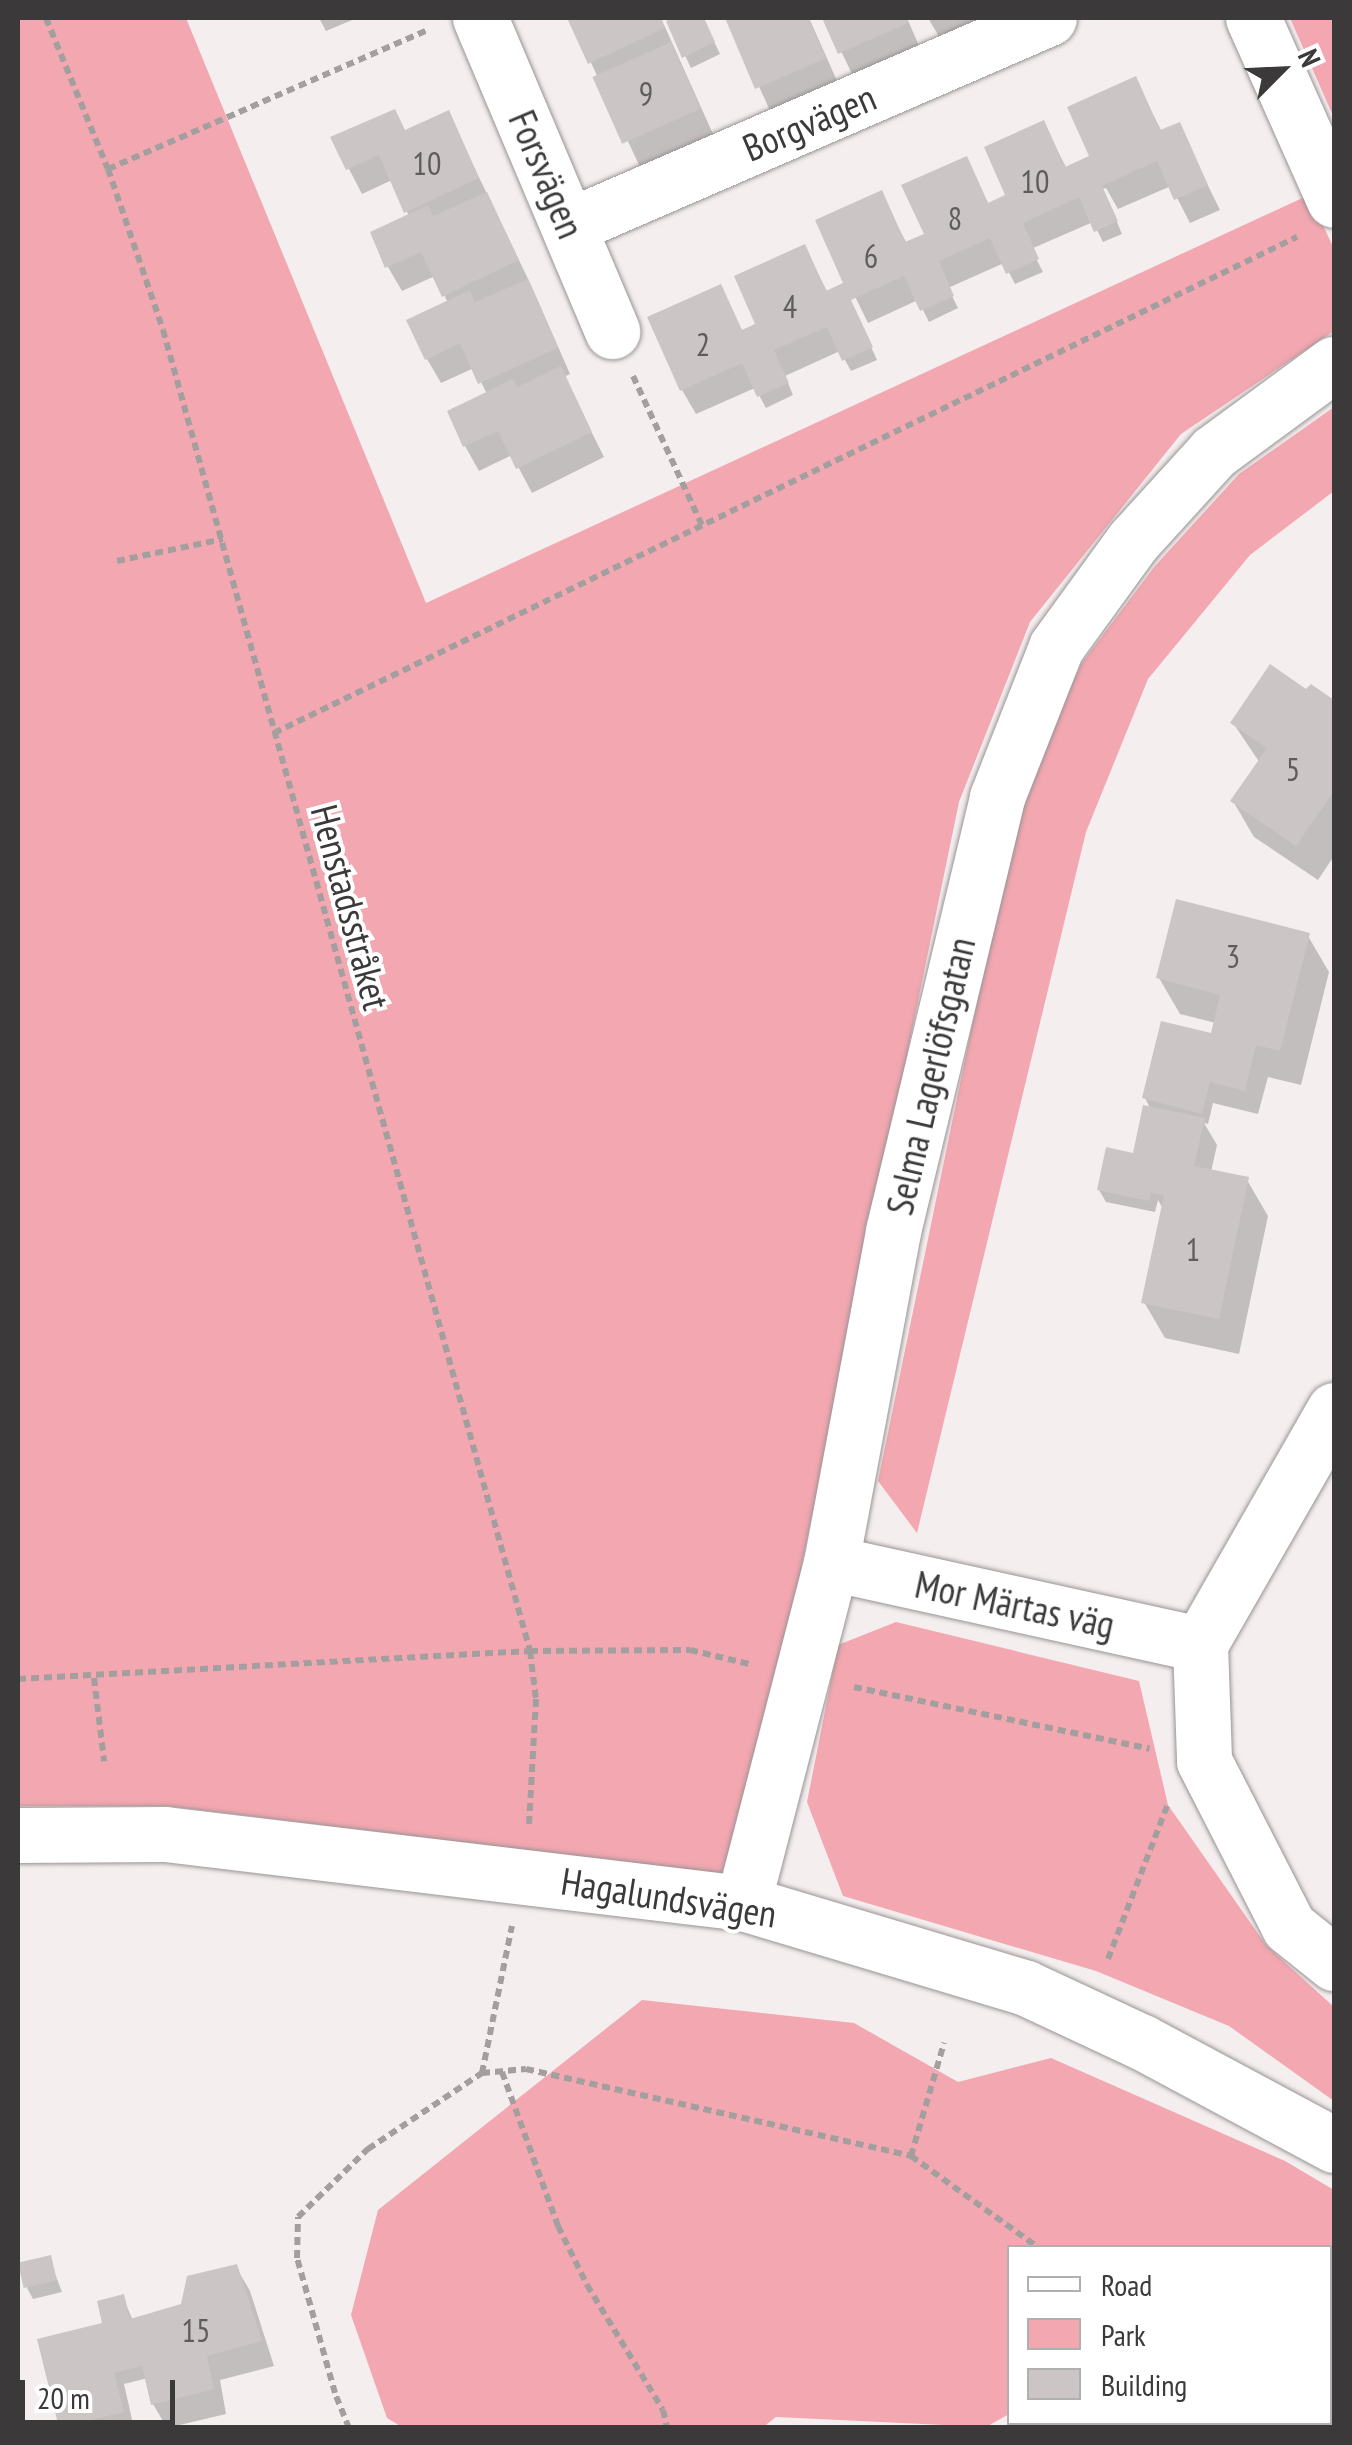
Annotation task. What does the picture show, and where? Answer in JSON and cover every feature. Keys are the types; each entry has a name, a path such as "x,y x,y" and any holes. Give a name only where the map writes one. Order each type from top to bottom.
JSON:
{"street":[{"name":"Borgvägen","path":"570,226 1048,18"},
{"path":"1253,18 1317,218"},
{"name":"Forsvägen","path":"458,22 570,226 612,331"},
{"name":"Selma Lagerlöfsgatan","path":"743,1903 831,1564 894,1232 997,797 1056,647 1134,541 1214,452 1334,364"},
{"path":"1334,1410 1200,1644 1195,1759 1289,1926 1334,1963"},
{"name":"Mor Märtas väg","path":"831,1564 1200,1644"},
{"name":"Hagalundsvägen","path":"18,1835 166,1834 743,1903 1026,1988 1142,2042 1334,2145"}],"path":[{"name":"Henstadsstråket","path":"46,18 108,169 163,330 530,1651 536,1699 529,1825"},
{"path":"108,169 458,22"},
{"path":"274,734 1317,218"},
{"path":"612,331 702,524"},
{"path":"117,561 223,539"},
{"path":"18,1679 94,1678 530,1651 690,1650 1195,1759 1108,1959"},
{"path":"94,1678 104,1761"},
{"path":"482,2073 513,1920"},
{"path":"911,2156 944,2042"},
{"path":"349,2428 335,2393 297,2258 298,2216 368,2149 482,2073 526,2069 911,2156 1035,2245"},
{"path":"502,2072 558,2226 587,2285 663,2410 667,2428"}],"green space":[{"path":"18,18 186,18 426,603 1309,195 1334,249 1334,331 1181,434 1030,622 959,802 777,1686 722,1874 166,1806 18,1806"},
{"path":"1290,18 1334,18 1334,118"},
{"path":"1334,407 1334,491 1250,555 1148,679 1086,832 917,1533 878,1481 1018,803 1081,664 1155,566 1239,474"},
{"path":"896,1622 1139,1681 1168,1805 1266,1945 1334,2007 1334,2101 1229,2026 1096,1971 843,1896 807,1802 838,1645"},
{"path":"642,2000 854,2023 958,2082 1051,2058 1285,2161 1334,2190 1334,2427 1324,2425 1332,2425 1332,2245 1007,2245 1007,2415 986,2427 776,2417 762,2428 402,2427 387,2418 351,2315 378,2210"}],"building":[{"path":"567,18 660,18 665,28 588,64"},
{"path":"704,18 715,42 682,58 666,21"},
{"path":"725,18 808,18 826,58 755,89"},
{"path":"822,18 906,18 908,23 838,54"},
{"path":"671,42 701,109 622,144 592,77"},
{"path":"1136,76 1160,130 1180,122 1208,185 1174,200 1157,161 1102,186 1118,221 1094,232 1079,197 1023,223 1039,259 1006,274 990,238 939,261 954,296 920,311 904,276 851,300 873,347 842,361 827,327 774,350 789,383 757,397 742,363 680,391 647,317 721,284 742,330 755,324 734,276 805,244 826,291 843,283 815,220 882,190 905,242 924,234 901,185 967,156 988,203 1005,195 984,147 1044,120 1065,167 1089,156 1067,107"},
{"path":"395,109 405,130 449,110 479,178 404,213 379,155 346,170 330,137"},
{"path":"487,192 519,260 442,297 421,252 385,268 370,232 428,205 433,216"},
{"path":"528,279 558,348 478,384 460,343 425,360 406,320 470,290 475,302"},
{"path":"561,366 592,432 516,469 498,431 463,447 447,411 513,379 517,387"},
{"path":"1270,664 1306,689 1311,684 1334,700 1334,791 1296,846 1230,801 1267,748 1230,723"},
{"path":"1176,899 1310,933 1280,1051 1256,1045 1245,1091 1210,1082 1202,1114 1142,1098 1161,1021 1211,1033 1220,995 1156,978"},
{"path":"1143,1105 1205,1118 1194,1166 1249,1177 1219,1319 1141,1303 1164,1195 1151,1193 1149,1201 1097,1190 1106,1147 1133,1153"},
{"path":"51,2255 57,2280 24,2288 18,2263"},
{"path":"237,2264 262,2341 207,2356 214,2389 151,2405 142,2366 114,2373 124,2412 59,2428 37,2339 102,2323 97,2301 124,2294 130,2319 181,2304 187,2276"}]}
